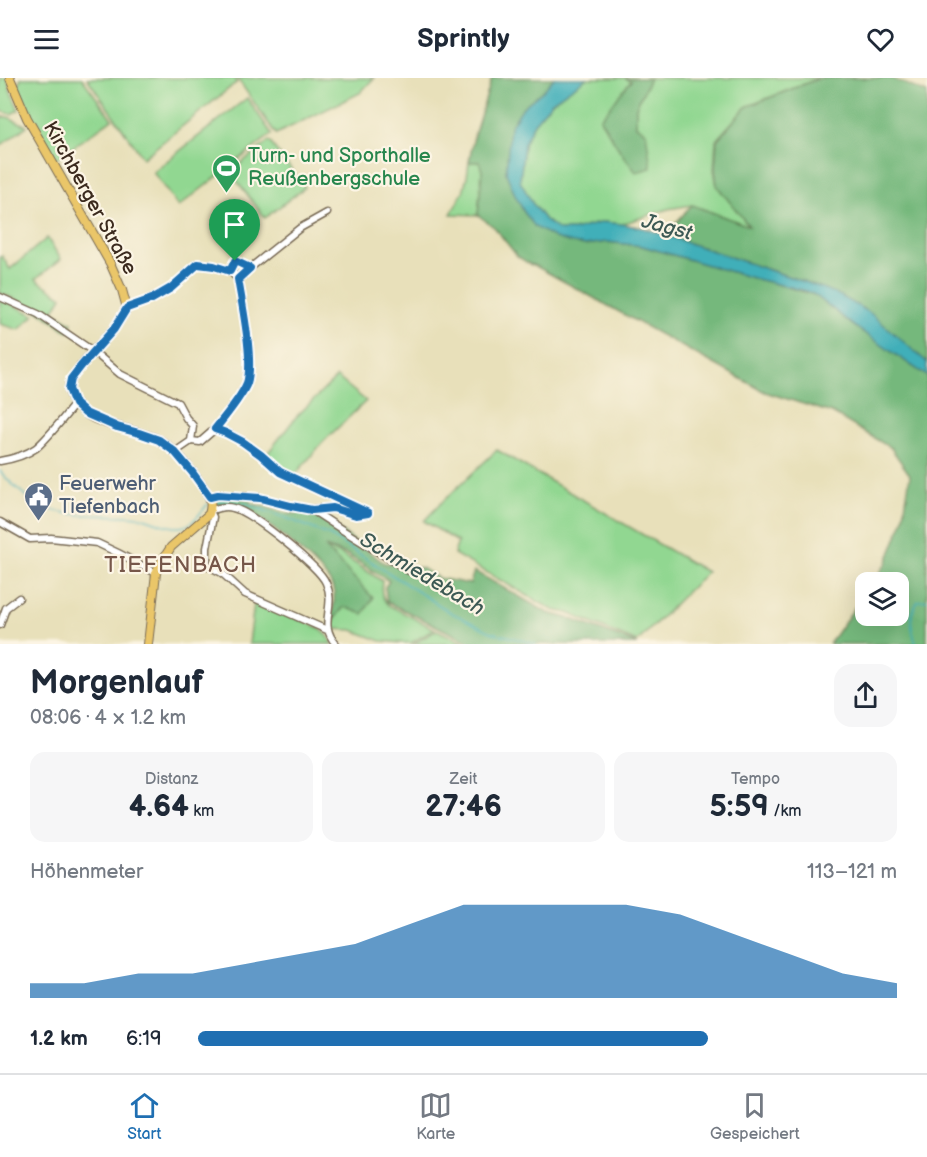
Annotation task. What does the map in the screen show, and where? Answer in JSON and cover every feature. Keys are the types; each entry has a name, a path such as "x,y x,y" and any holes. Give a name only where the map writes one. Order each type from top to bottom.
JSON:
{"main road":[{"name":"Kirchberger Straße","path":"13,79 27,118 110,263 127,308"},
{"path":"127,308 114,329 71,379 69,389 75,404 85,413 102,421 159,440 175,452 192,472 210,503 201,521 171,546 156,573 148,644"}],"street":[{"path":"238,279 300,228 327,213"},
{"path":"230,271 235,261 250,268"},
{"path":"127,308 152,299 171,288 198,264 230,271 238,279 249,359 247,382 233,406 215,429 200,442 191,441 175,452"},
{"path":"0,297 38,314 93,352 120,374 178,403 186,418 194,426 191,441"},
{"path":"0,461 23,455 36,448 75,404"},
{"path":"210,503 218,495 260,498 312,510 333,508 356,515 368,513 280,472 243,442 215,429"},
{"path":"210,503 213,517 207,548 207,565 222,573 244,594 327,630"},
{"path":"210,503 218,508 234,508 257,520 321,574 326,580 330,597 327,630 336,644"},
{"path":"312,510 409,571"},
{"path":"0,522 30,538 97,543 156,573"},
{"path":"0,625 6,608 19,598"}],"green space":[{"path":"0,78 7,78 19,110 11,114 0,111"},
{"path":"21,78 82,78 112,119 55,160 30,117 17,88"},
{"path":"87,78 234,78 237,82 143,158"},
{"path":"237,78 374,78 360,93 276,134"},
{"path":"492,78 554,78 544,90 523,107 506,173 524,212 585,245 607,242 642,246 815,295 854,326 927,376 927,644 829,644 855,607 855,626 909,626 909,572 880,572 886,564 903,521 910,475 891,448 832,413 765,392 517,256 495,228 478,215 482,171 479,162 469,162 474,136"},
{"path":"587,78 631,80 636,126 636,107 650,78 819,78 746,107 716,140 714,170 717,186 750,227 692,205 668,209 622,224 603,222 574,230 559,230 545,220 520,181 524,144 534,123 552,102"},
{"path":"625,78 650,78 636,107 636,126 646,132 651,168 636,172 600,119 631,81"},
{"path":"820,78 891,78 927,93 927,362 817,286 665,235 692,205 749,226 717,186 715,169 717,140 746,107"},
{"path":"247,98 272,134 178,207 153,172"},
{"path":"0,117 8,117 27,126 0,146"},
{"path":"269,141 305,187 265,218 230,172"},
{"path":"469,162 480,162 482,171 478,215 451,214 463,192"},
{"path":"47,238 61,259 36,279 62,297 53,312 72,323 68,332 36,310 0,293 0,257 2,256 10,269"},
{"path":"0,299 34,315 19,330 0,324"},
{"path":"337,377 366,401 323,442 295,475 280,466 267,454 296,417"},
{"path":"497,450 707,572 637,642 568,613 553,610 454,554 458,542 424,521"},
{"path":"232,496 289,514 310,512 347,535 384,563 422,568 438,578 470,584 474,571 548,613 571,619 638,644 473,644 387,602 385,587 389,581 346,554 325,547 373,598 363,614 344,607 330,624 334,593 326,576 292,544 255,515 239,507 216,505 215,498"},
{"path":"325,548 341,554 382,581 382,594 388,605 435,629 411,643 401,643 381,641 352,630 332,629 330,624 344,607"},
{"path":"261,602 319,628 333,644 249,644 254,604"},
{"path":"437,630 466,644 413,644"}],"water":[{"path":"554,78 587,78 552,102 534,123 524,144 520,181 545,220 559,230 574,230 603,222 644,228 817,286 869,312 927,362 927,376 854,326 815,295 806,291 642,246 607,242 585,245 572,243 555,238 535,227 524,212 506,173 510,127 523,107 544,90"}],"waterway":[{"name":"Schmiedebach","path":"0,471 17,488 39,504 70,514 140,517 168,526 180,527 192,522 208,504"},
{"name":"Schmiedebach","path":"213,503 221,501 243,503 331,536 450,612 491,632 536,644"},
{"name":"Schmiedebach","path":"916,644 912,627 913,612 918,601 927,600"}],"place":[{"name":"Turn- und Sporthalle Reußenbergschule","path":"227,194"},
{"name":"Feuerwehr Tiefenbach","path":"38,522"}],"district":[{"name":"TIEFENBACH","path":"181,565"}],"route":[{"path":"235,261 250,268 238,279 249,359 247,382 233,406 215,429 243,442 280,472 368,513 356,515 333,508 312,510 260,498 218,495 210,497 175,452 159,440 102,421 85,413 75,404 69,389 71,379 114,329 127,308 152,299 171,288 198,264 230,271 235,261"}],"water label":[{"name":"Jagst","path":"667,227"}]}
